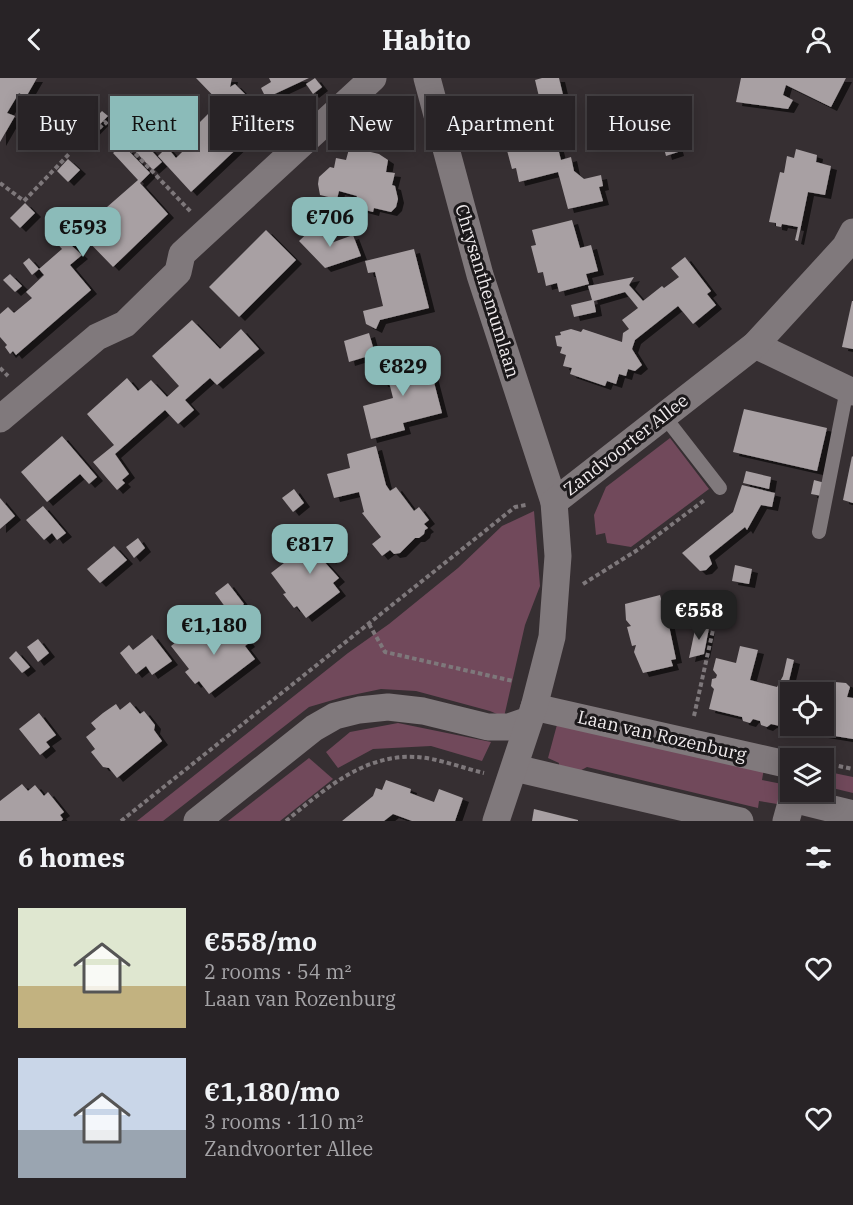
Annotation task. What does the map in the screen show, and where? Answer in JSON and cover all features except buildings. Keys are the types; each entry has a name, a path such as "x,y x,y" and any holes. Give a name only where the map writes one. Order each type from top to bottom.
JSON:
{"street":[{"path":"0,418 97,337 125,324 178,272 182,254 373,78"},
{"name":"Chrysanthemumlaan","path":"427,78 480,274 554,502"},
{"name":"Zandvoorter Allee","path":"496,821 534,705 552,637 558,556 554,502 755,345 845,246 853,232"},
{"path":"755,345 850,391"},
{"path":"197,821 314,728 335,716 359,710 388,707 423,711 488,727 509,727 534,705"},
{"name":"Laan van Rozenburg","path":"534,705 780,763"},
{"path":"513,774 740,821"},
{"path":"790,804 853,814"}],"lane":[{"path":"819,532 850,391"},
{"path":"664,416 720,488"}],"path":[{"path":"98,130 105,122 208,230"},
{"path":"0,183 24,201 70,153"},
{"path":"555,601 639,549 720,488"},
{"path":"121,821 514,507 554,502"},
{"path":"688,742 715,621"},
{"path":"369,624 385,652 534,705"},
{"path":"286,821 336,780 376,760 416,757 513,774"},
{"path":"834,765 853,769"}],"shaded area":[{"path":"670,438 709,489 631,547 607,543 605,533 596,535 594,515 606,487"},
{"path":"534,511 540,586 525,625 504,717 416,691 381,689 343,697 309,707 163,821 137,821 348,653 389,624 458,568 502,526"},
{"path":"558,721 765,762 762,780 780,784 780,792 777,804 759,801 758,808 587,767 574,774 558,770 559,763 548,758"},
{"path":"398,723 491,742 482,761 431,746 373,749 338,768 326,752 350,732"},
{"path":"309,758 333,779 280,821 228,821"},
{"path":"834,773 853,777 853,793 834,788"}]}
